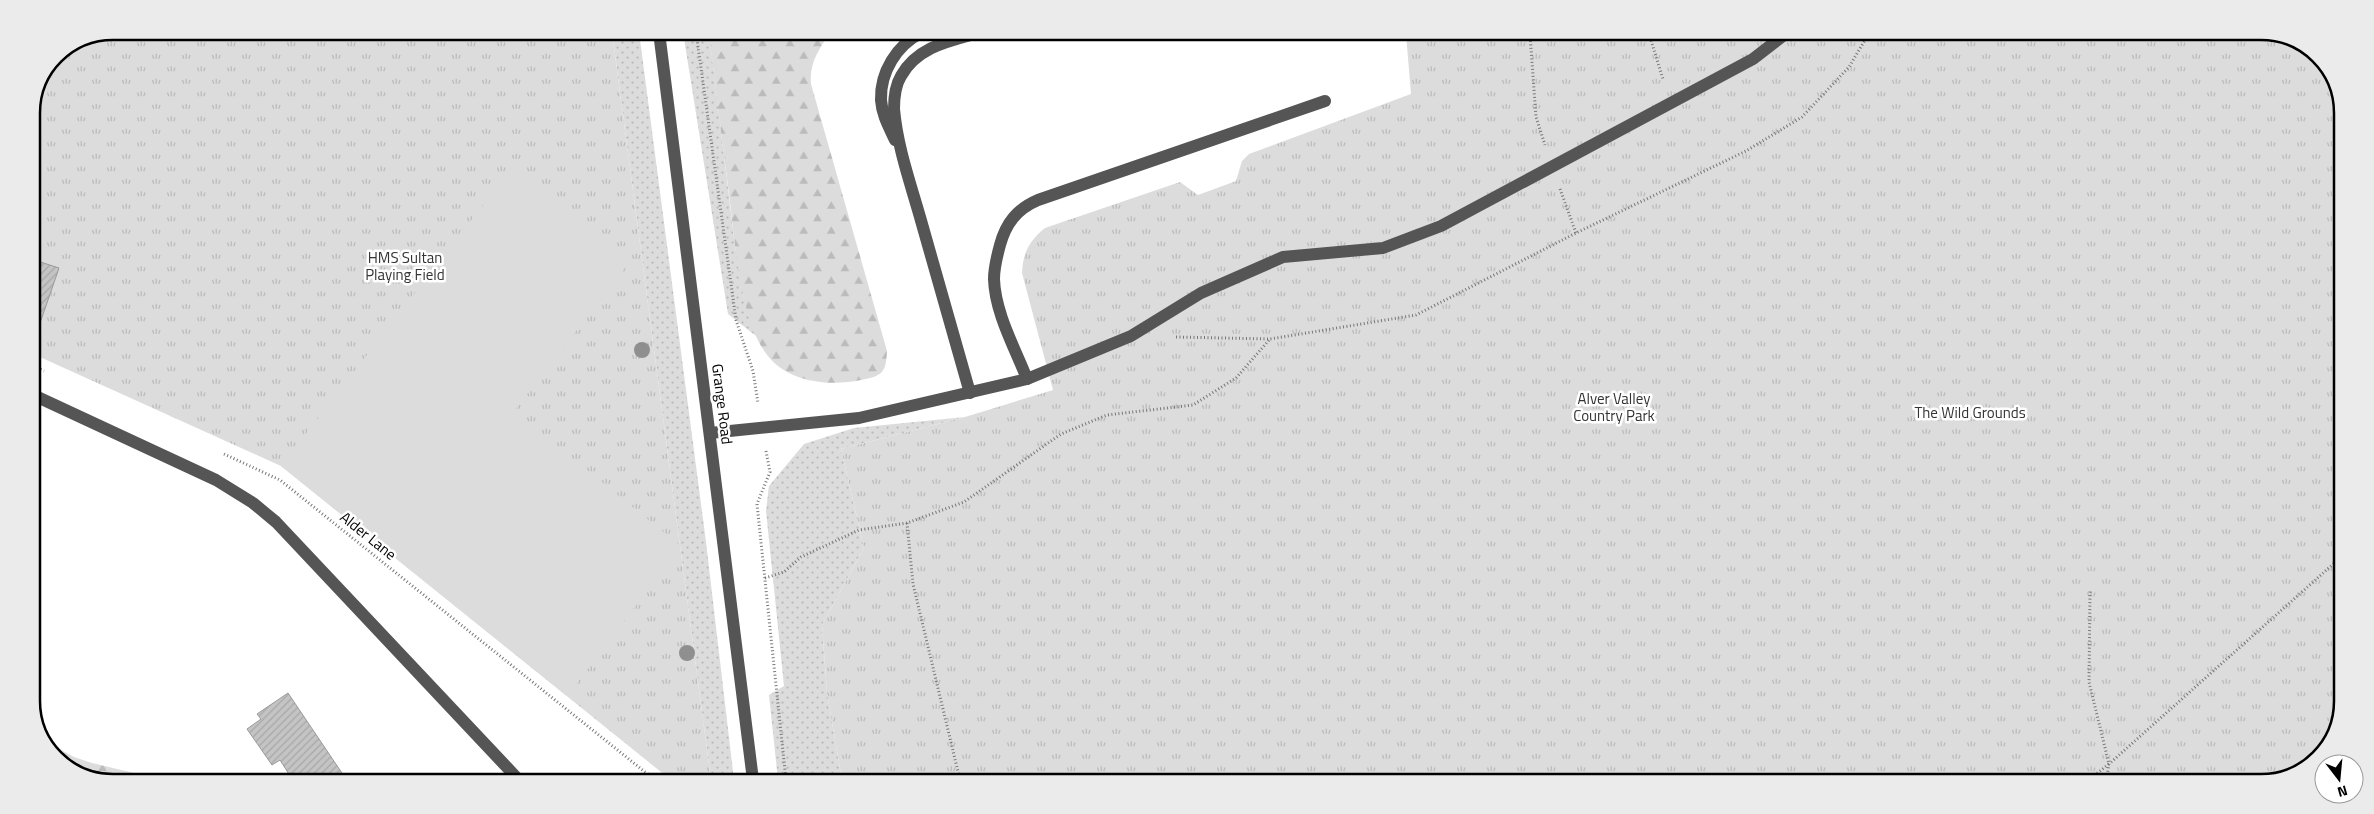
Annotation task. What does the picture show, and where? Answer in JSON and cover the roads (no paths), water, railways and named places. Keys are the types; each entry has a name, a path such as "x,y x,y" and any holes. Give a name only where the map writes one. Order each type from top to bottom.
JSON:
{"street":[{"name":"Grange Road","path":"660,40 752,774"},
{"path":"906,166 886,119 881,99 887,70 898,51 908,40"},
{"path":"955,40 935,46 920,54 909,63 900,76 894,97 894,107 906,166 970,393"},
{"path":"710,433 858,418 1027,379 1131,336 1201,293 1283,257 1383,248 1441,226 1753,59 1777,40"},
{"path":"1027,379 1003,316 994,280 1001,241 1012,218 1020,210 1038,200 1325,100"},
{"path":"40,398 216,480 253,503 276,522 513,774"}],"park label":[{"name":"HMS Sultan Playing Field","path":"405,266"},
{"name":"Alver Valley Country Park","path":"1614,408"},
{"name":"The Wild Grounds","path":"1970,413"}]}
